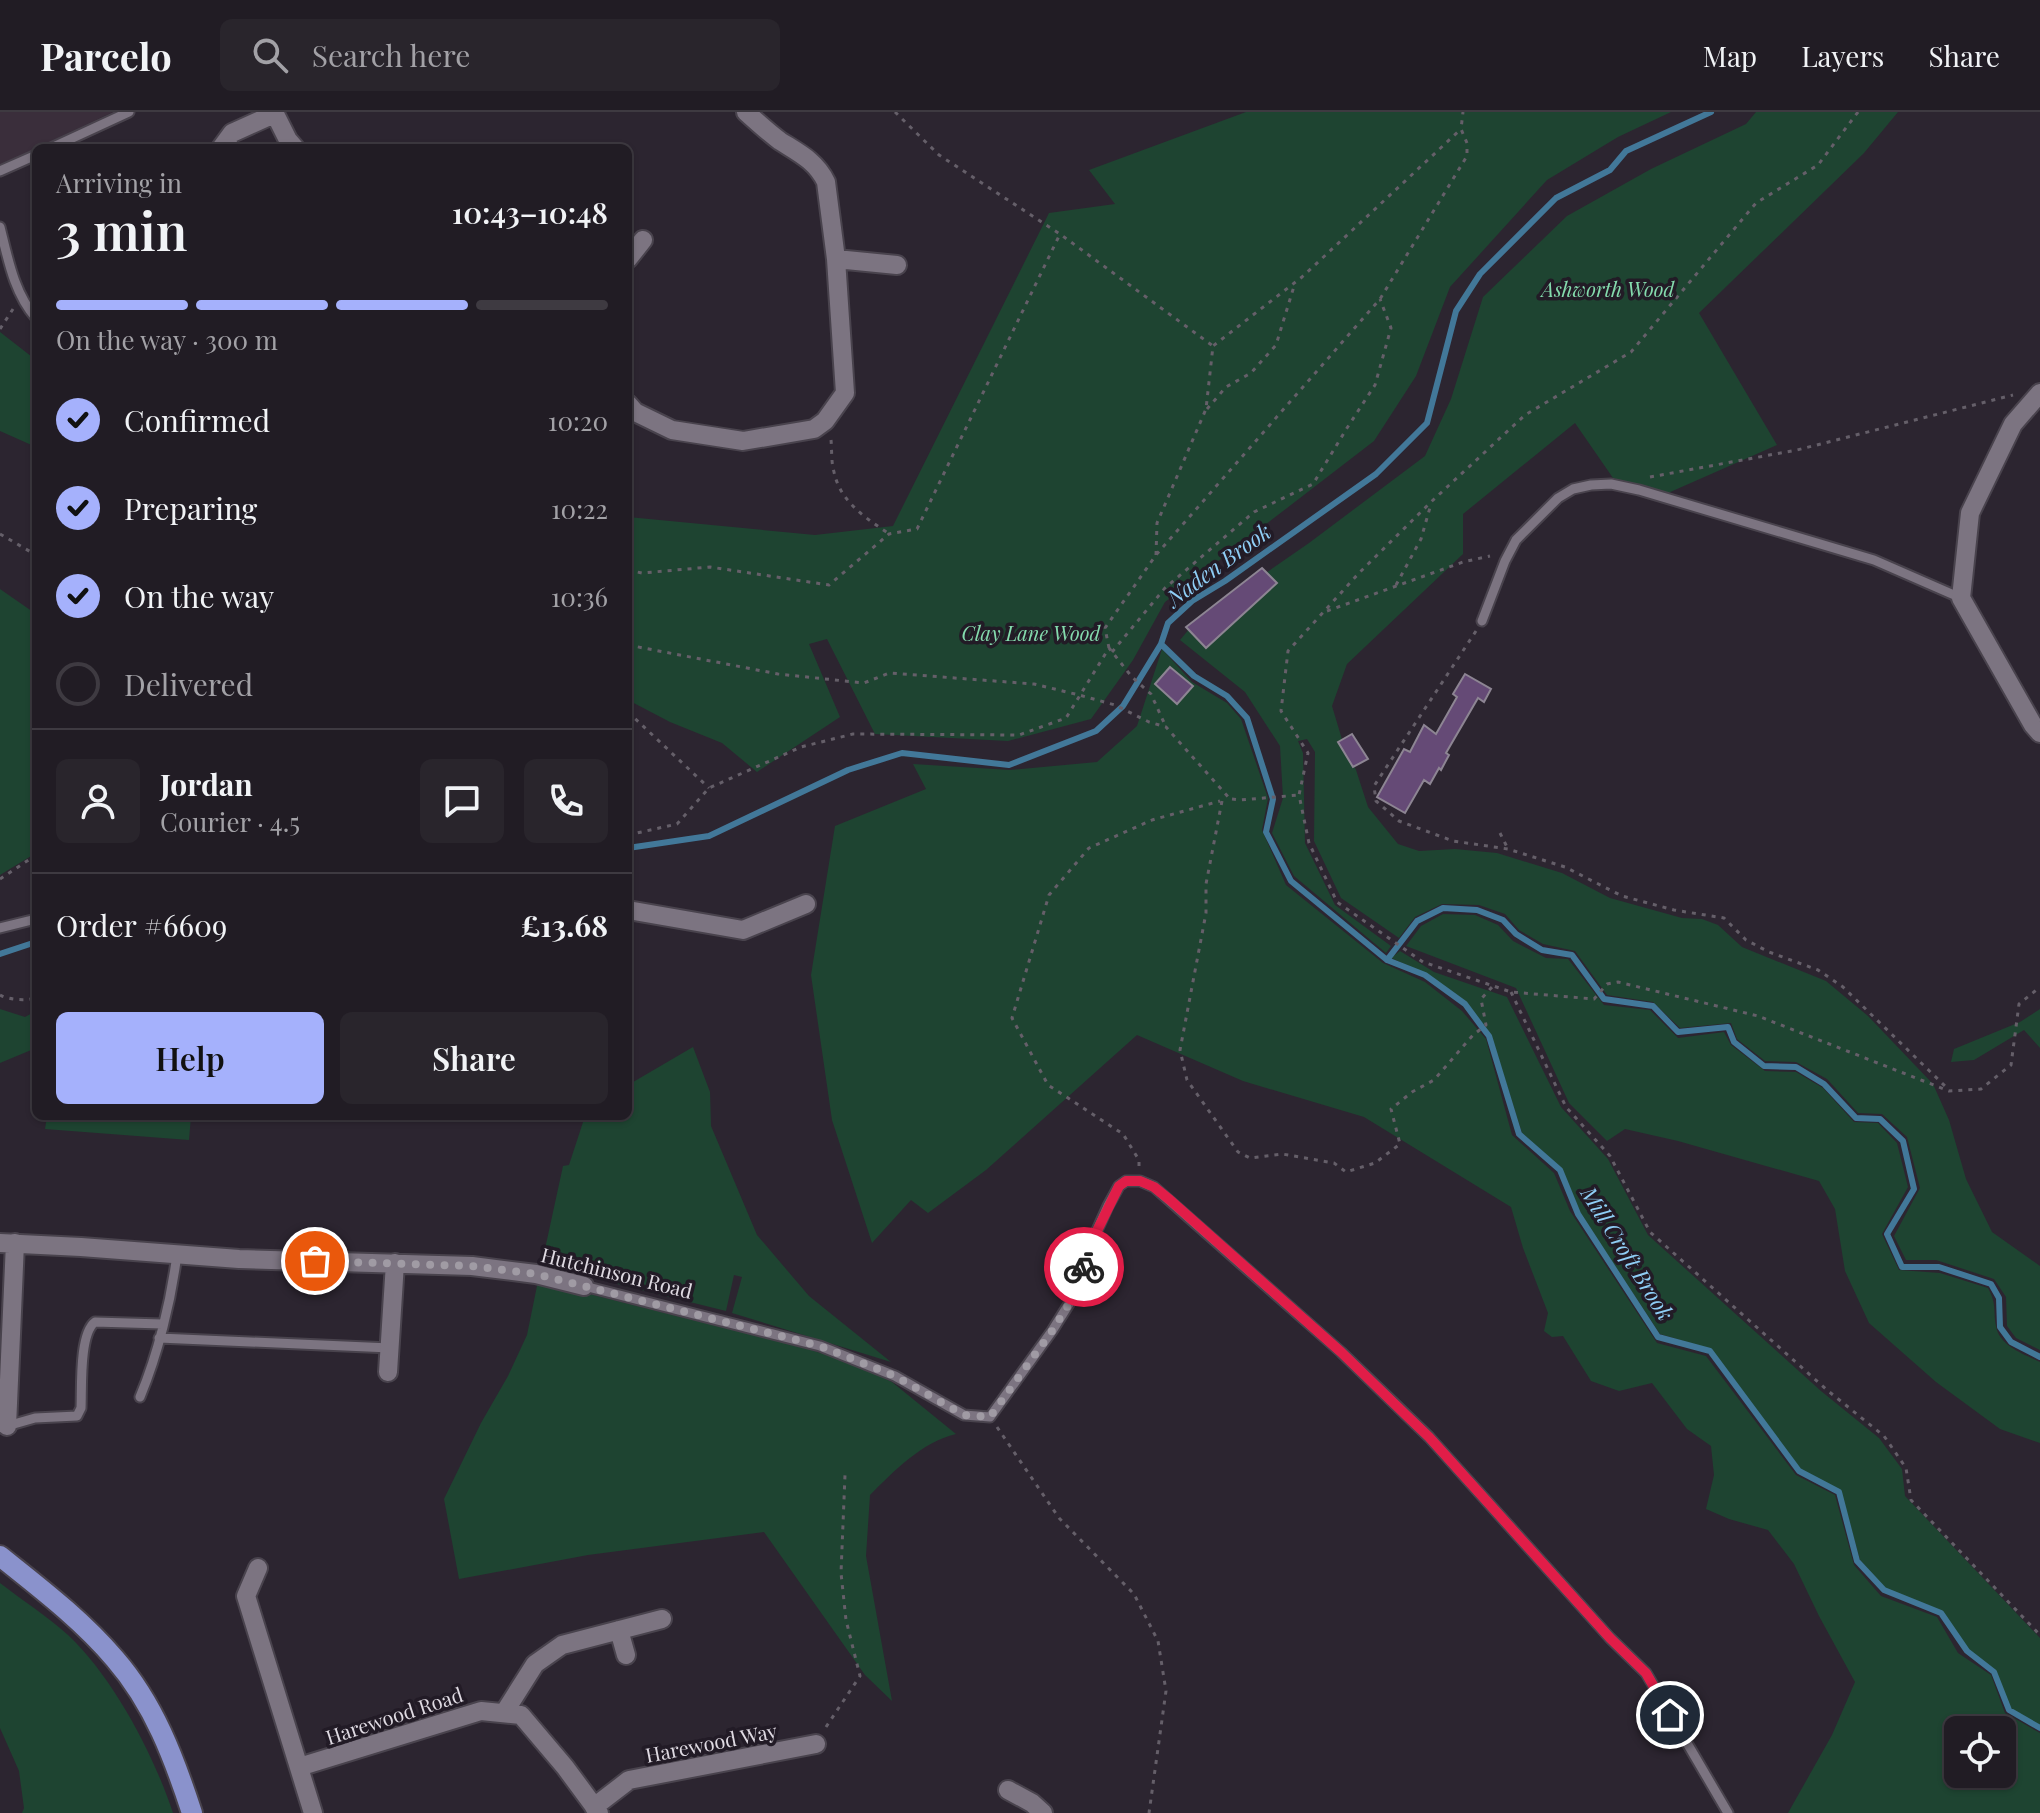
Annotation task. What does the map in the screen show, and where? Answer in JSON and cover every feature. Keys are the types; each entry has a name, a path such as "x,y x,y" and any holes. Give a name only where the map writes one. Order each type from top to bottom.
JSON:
{"main road":[{"path":"0,1556 74,1616 116,1660 138,1689 176,1762 192,1813"}],"street":[{"path":"632,409 672,430 743,441 814,429 825,421 845,393 836,259 826,182 821,171 809,159 777,139 746,112"},
{"path":"224,144 232,133 274,113 292,144"},
{"path":"632,254 643,240"},
{"path":"836,259 897,265"},
{"path":"2032,393 2013,424 1970,513 1961,598 2040,733"},
{"path":"632,911 743,930 806,904"},
{"path":"7,1426 8,1243"},
{"name":"Hutchinson Road","path":"8,1243 239,1259 472,1266 536,1274 584,1286"},
{"path":"388,1372 395,1263"},
{"path":"258,1568 246,1596 313,1813"},
{"path":"596,1810 521,1715 504,1713 535,1664 562,1645 662,1619"},
{"path":"619,1630 626,1655"},
{"name":"Harewood Road","path":"299,1767 481,1711 504,1713"},
{"name":"Harewood Way","path":"596,1810 629,1780 798,1757 816,1744"},
{"path":"1008,1790 1032,1803 1041,1812"}],"lane":[{"path":"60,144 129,112"},
{"path":"0,171 32,157"},
{"path":"0,227 11,272 32,312"},
{"path":"1482,621 1516,540 1532,522 1573,489 1611,484 1874,560 1961,598"},
{"path":"0,928 32,920"},
{"path":"990,1417 1074,1296 1094,1237 1119,1186 1126,1181 1140,1181 1162,1193 1229,1251 1429,1437 1610,1638 1646,1673 1728,1813"},
{"path":"140,1397 148,1379 173,1285 177,1254"},
{"name":"Hutchinson Road","path":"584,1286 820,1346 895,1376 964,1415 990,1417"},
{"path":"7,1426 35,1418 77,1416 81,1408 86,1338 89,1326 95,1322 162,1324"},
{"path":"159,1338 390,1348"}],"path":[{"path":"895,112 939,155 1060,234 1213,346"},
{"path":"1230,799 1166,727 1151,694 1110,650 1105,628 1156,555 1380,299 1467,156 1467,143 1461,129 1463,112"},
{"path":"1858,112 1818,165 1756,203 1631,352 1525,415 1432,501 1324,612 1288,651 1281,711 1308,753 1299,795 1309,843 1337,902 1423,962 1511,992 1594,999 1607,984 1618,982 1758,1016 1949,1091 1981,1089 2011,1065 2019,1004 2040,987"},
{"path":"1156,555 1157,523 1206,409 1213,346 1295,283 1461,129"},
{"path":"632,571 642,573 710,567 829,585 889,534 917,529 1060,234"},
{"path":"1206,409 1226,387 1251,373 1276,345 1295,283"},
{"path":"0,329 21,296"},
{"path":"632,834 677,824 709,788 801,747 853,734 1019,735 1066,718 1110,650 1165,588 1254,512 1313,484 1375,385 1391,328 1380,299"},
{"path":"1642,478 1797,450 2032,393"},
{"path":"825,421 831,433 833,471 841,493 861,515 889,534"},
{"path":"1396,586 1421,539 1432,501"},
{"path":"0,534 32,553"},
{"path":"1324,612 1463,562 1510,552"},
{"path":"1482,621 1374,786 1376,801 1399,821 1453,841 1508,849 1565,867 1622,896 1674,910 1724,918 1746,940 1818,970 1843,987 1949,1091"},
{"path":"632,646 778,674 864,683 889,673 1034,684 1115,705 1166,727"},
{"path":"632,716 709,788"},
{"path":"1140,1181 1139,1160 1123,1134 1048,1085 1012,1018 1049,895 1089,848 1152,820 1230,799 1299,795"},
{"path":"1222,801 1206,884 1206,913 1180,1050 1187,1080 1238,1152 1250,1158 1282,1154 1334,1163 1346,1172 1375,1163 1400,1144 1391,1109 1434,1080 1473,1035 1486,1025 1481,999 1493,986"},
{"path":"1500,833 1508,849"},
{"path":"0,879 32,858"},
{"path":"1511,992 1566,1107 1610,1156 1650,1232 1827,1390 1884,1436 1906,1468 1911,1500 2040,1635"},
{"path":"0,995 32,999"},
{"path":"990,1417 1059,1518 1134,1594 1158,1641 1166,1691 1149,1813"},
{"path":"816,1744 860,1676 846,1620 841,1573 845,1475"}],"shaded area":[{"path":"0,112 113,112 45,144 32,144 32,150 0,165"}],"green space":[{"name":"Clay Lane Wood","path":"1246,112 1671,112 1618,137 1547,180 1450,287 1416,376 1374,441 1165,602 1133,660 1091,719 1008,741 875,734 827,639 809,644 840,717 757,772 722,743 632,702 632,517 815,535 893,526 1049,213 1115,204 1089,170"},
{"name":"Ashworth Wood","path":"1756,112 1898,112 1864,153 1699,313 1777,445 1668,493 1613,478 1575,423 1463,514 1463,554 1347,664 1332,706 1368,807 1398,844 1419,851 1455,849 1497,853 1562,873 1610,898 1682,918 1702,919 1718,925 1742,947 1826,981 1868,1016 1933,1084 1949,1120 1966,1179 1992,1232 2040,1266 2040,1350 2016,1338 2007,1326 2006,1297 1994,1279 1936,1260 1906,1260 1894,1236 1920,1188 1907,1137 1882,1114 1858,1113 1827,1079 1796,1062 1765,1061 1737,1039 1731,1023 1680,1028 1653,1002 1607,995 1575,951 1543,944 1519,930 1505,914 1479,905 1442,904 1415,917 1399,938 1341,898 1314,841 1315,752 1307,739 1298,741 1303,753 1305,843 1335,905 1391,946 1386,953 1294,876 1272,833 1283,798 1280,746 1245,692 1180,640 1195,622 1309,543 1425,456 1451,399 1483,297 1567,216 1651,169 1746,124"},
{"path":"0,332 32,357 32,445 0,431"},
{"path":"0,589 32,611 32,855 0,875"},
{"path":"1162,649 1192,682 1227,703 1241,719 1268,798 1262,830 1286,885 1383,963 1425,982 1462,1011 1486,1039 1512,1135 1554,1173 1570,1211 1657,1343 1706,1356 1796,1475 1835,1495 1854,1565 1881,1596 1937,1617 1958,1653 1991,1675 2005,1713 2010,1716 1944,1716 1944,1788 2016,1788 2016,1719 2040,1733 2040,1813 1788,1813 1832,1735 1855,1682 1794,1564 1768,1530 1706,1509 1714,1475 1711,1446 1687,1429 1652,1383 1619,1391 1591,1381 1563,1336 1552,1337 1544,1331 1548,1313 1511,1207 1364,1117 1243,1081 1137,1035 986,1170 928,1213 911,1200 872,1243 832,1120 811,975 835,826 926,789 913,764 1010,770 1097,762 1137,726"},
{"path":"1443,914 1475,915 1498,925 1513,941 1546,958 1568,959 1604,1005 1650,1010 1678,1038 1724,1032 1731,1045 1765,1071 1796,1072 1823,1088 1854,1122 1878,1123 1897,1143 1908,1187 1882,1234 1899,1270 1940,1273 1988,1288 2002,1339 2040,1362 2040,1443 2000,1429 1936,1382 1869,1323 1845,1271 1835,1209 1819,1181 1625,1129 1607,1141 1569,1103 1516,988 1406,946 1421,926"},
{"path":"1400,951 1434,972 1507,997 1561,1107 1608,1159 1648,1235 1821,1391 1879,1438 1902,1469 1905,1496 2040,1638 2040,1726 2011,1709 1995,1671 1968,1650 1942,1611 1885,1588 1860,1560 1841,1491 1800,1469 1711,1349 1660,1334 1580,1213 1562,1169 1522,1133 1491,1035 1465,1003 1425,973 1391,958"},
{"path":"0,1009 25,1017 32,1013 32,1050 0,1063"},
{"path":"2040,1009 2040,1048 2024,1030 1974,1060 1951,1062 1954,1049 2020,1022"},
{"path":"693,1047 710,1092 711,1126 757,1235 809,1296 891,1362 732,1313 742,1277 734,1275 726,1311 561,1270 563,1254 545,1249 563,1166 569,1165 584,1120 632,1120 632,1083"},
{"path":"46,1120 191,1120 189,1140 45,1129"},
{"path":"538,1281 811,1350 854,1364 892,1382 956,1434 920,1450 870,1495 866,1556 892,1701 865,1675 764,1532 588,1555 459,1579 444,1499 527,1335"},
{"path":"0,1583 68,1635 101,1672 143,1742 173,1813 22,1813 19,1771 0,1728"}],"building":[{"path":"1262,568 1277,583 1206,648 1186,627"},
{"path":"1170,667 1193,686 1177,704 1155,684"},
{"path":"1465,674 1491,689 1484,702 1478,698 1446,753 1449,755 1441,770 1439,768 1430,784 1424,780 1405,813 1377,797 1404,749 1410,752 1424,725 1436,734 1457,697 1453,694"},
{"path":"1352,734 1368,759 1353,767 1338,742"}],"waterway":[{"name":"Naden Brook","path":"632,847 709,836 848,770 902,753 1009,765 1096,731 1123,706 1161,644 1168,623 1192,601 1376,474 1427,423 1456,311 1480,274 1556,198 1610,170 1626,151 1711,112"},
{"name":"Mill Croft Brook","path":"1161,644 1194,676 1227,696 1247,718 1273,799 1266,832 1291,881 1387,960 1425,975 1465,1004 1489,1036 1519,1134 1560,1170 1578,1214 1658,1337 1710,1351 1799,1471 1839,1492 1857,1561 1884,1590 1941,1613 1967,1651 1994,1672 2009,1710 2040,1728"},
{"path":"1387,960 1417,921 1443,908 1477,910 1503,920 1516,934 1542,950 1572,955 1604,999 1653,1006 1678,1032 1728,1027 1734,1042 1764,1066 1796,1067 1824,1084 1856,1118 1880,1119 1903,1141 1914,1189 1887,1234 1902,1267 1939,1267 1991,1284 1999,1298 2000,1327 2011,1342 2040,1357"},
{"name":"Naden Brook","path":"0,954 32,943"}],"way so far":[{"path":"315,1261 472,1266 536,1274 820,1346 895,1376 964,1415 990,1417 1074,1296 1084,1267"}],"route":[{"path":"1084,1267 1094,1237 1119,1186 1126,1181 1140,1181 1154,1187 1341,1352 1429,1437 1610,1638 1646,1673 1670,1715"}]}
